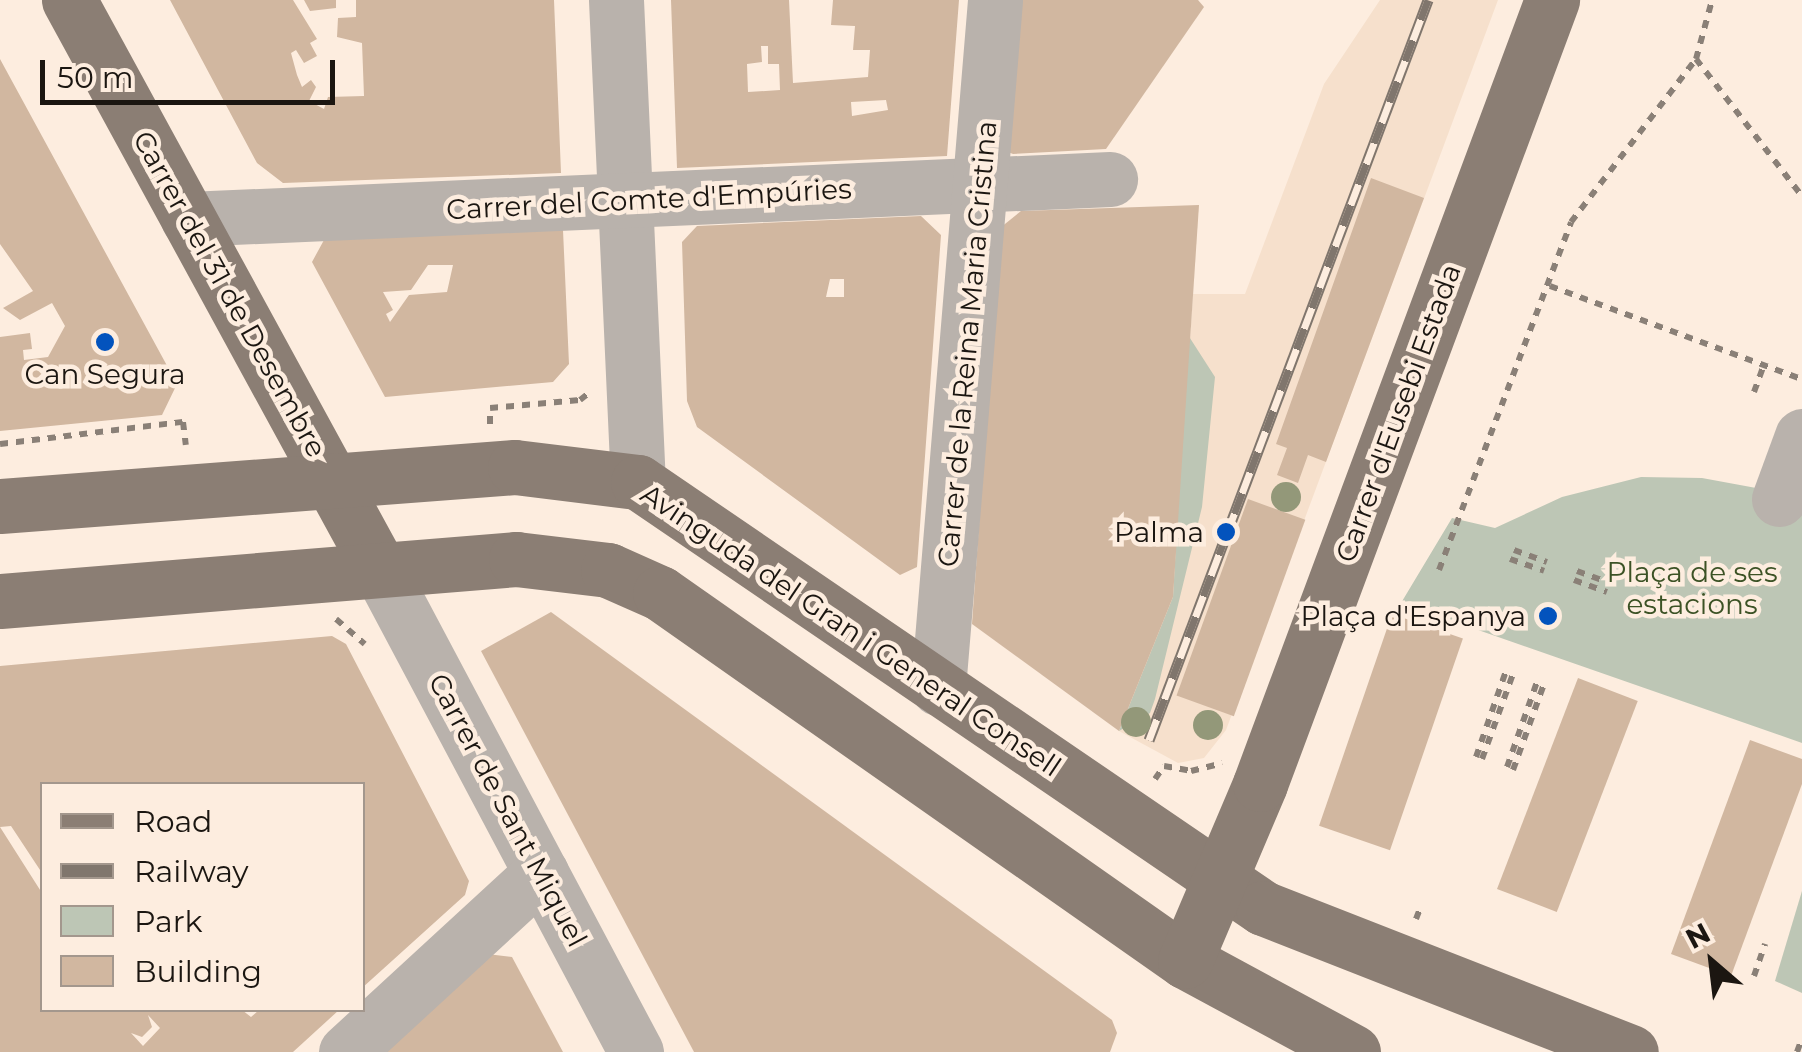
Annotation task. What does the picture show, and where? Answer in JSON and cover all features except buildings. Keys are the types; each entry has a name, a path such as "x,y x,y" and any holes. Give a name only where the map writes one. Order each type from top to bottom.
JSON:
{"main road":[{"name":"Carrer del 31 de Desembre","path":"69,0 379,568"},
{"name":"Carrer d'Eusebi Estada","path":"1185,961 1219,881 1552,0"},
{"name":"Avinguda del Gran i General Consell","path":"0,506 516,468 638,482 1219,881"},
{"path":"0,601 379,568 564,562 608,570 660,593 1185,961 1354,1052"},
{"path":"1219,881 1284,919 1631,1052"}],"street":[{"path":"616,0 638,482"},
{"name":"Carrer de la Reina Maria Cristina","path":"938,688 995,0"},
{"name":"Carrer del Comte d'Empúries","path":"188,219 1110,178"},
{"path":"1779,498 1802,436"},
{"name":"Carrer de Sant Miquel","path":"379,568 636,1052"},
{"path":"346,1052 542,874"}],"path":[{"path":"1439,570 1572,222 1696,59 1712,0"},
{"path":"1696,59 1802,196"},
{"path":"1550,286 1802,379"},
{"path":"1754,392 1764,365"},
{"path":"490,408 580,400 596,388 602,368 632,368"},
{"path":"0,444 183,422 192,492"},
{"path":"1514,550 1547,562"},
{"path":"1510,559 1544,571"},
{"path":"1577,571 1610,583"},
{"path":"1574,580 1607,592"},
{"path":"1479,758 1510,670"},
{"path":"1510,769 1542,680"},
{"path":"1754,976 1765,944"},
{"path":"1797,1052 1802,1038"}],"shaded area":[{"path":"1380,0 1498,0 1226,730 1204,758 1178,763 1119,731 1173,597 1193,294 1245,294 1324,84"}],"green space":[{"path":"1188,335 1215,377 1202,507 1150,713 1119,731 1173,597"},
{"name":"Plaça de ses estacions","path":"1641,477 1702,478 1767,490 1802,512 1802,743 1401,603 1452,518 1495,528 1562,497"},
{"path":"1802,891 1802,993 1775,981"}],"railway":[{"path":"1149,740 1428,0"}],"place":[{"name":"Can Segura","path":"105,342"},
{"name":"Palma","path":"1226,532"},
{"name":"Plaça d'Espanya","path":"1548,616"}]}
